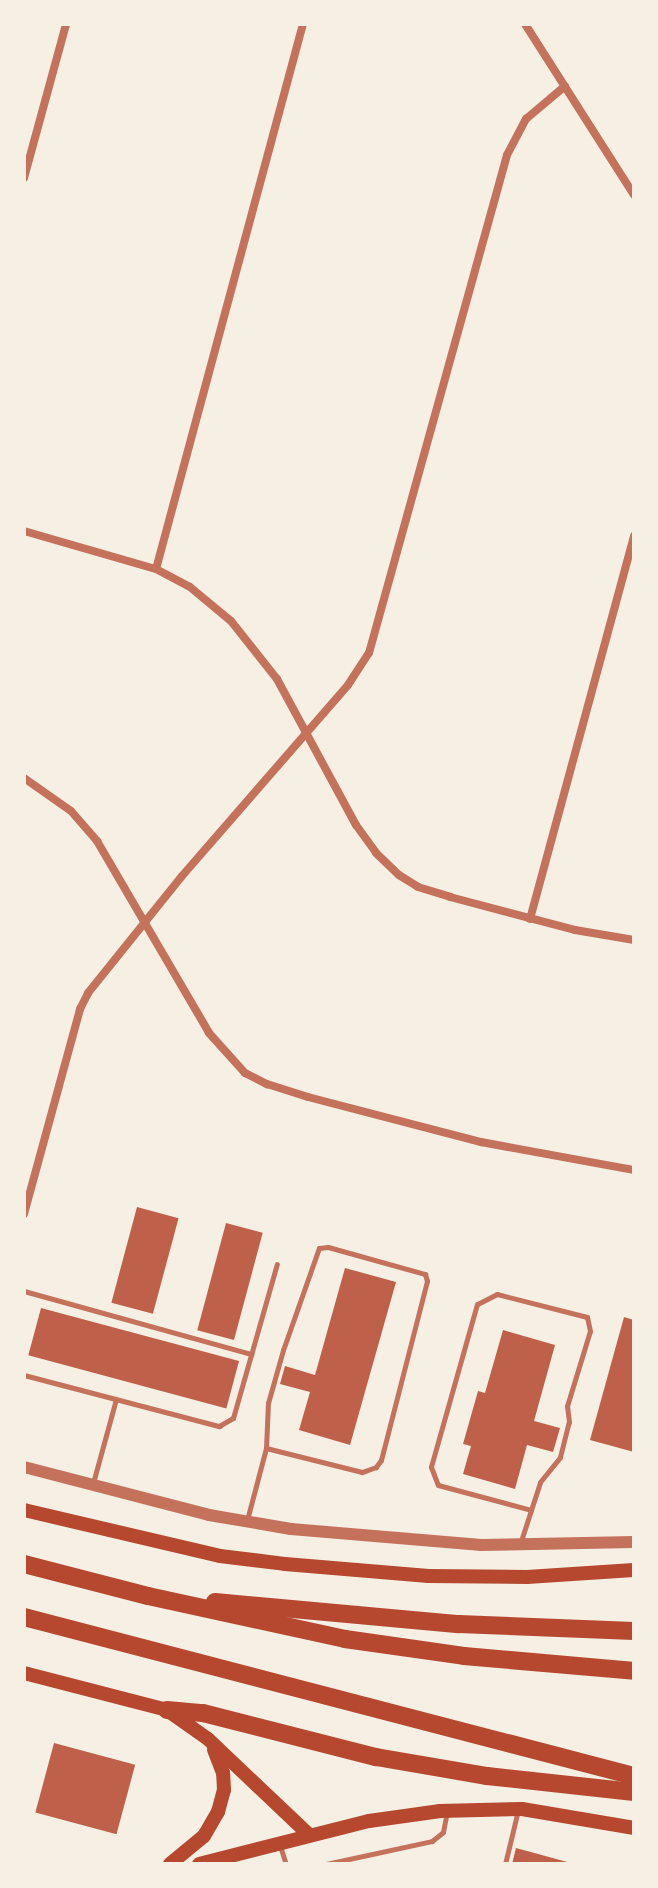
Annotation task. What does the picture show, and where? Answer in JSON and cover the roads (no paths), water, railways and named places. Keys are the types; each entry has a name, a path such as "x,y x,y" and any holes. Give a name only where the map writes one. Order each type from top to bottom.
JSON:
{"highway":[{"path":"24,1564 148,1596 345,1639 496,1660 634,1671"},
{"path":"148,1596 459,1624 634,1631"},
{"path":"24,1617 634,1776"},
{"path":"167,1710 203,1713 376,1757 432,1767 634,1792"},
{"path":"574,1761 634,1766"}],"main road":[{"path":"24,1510 220,1556 285,1564 428,1576 527,1577 634,1570"},
{"path":"24,1673 167,1710 208,1739 309,1835"},
{"path":"170,1864 204,1836 222,1800 223,1773 208,1739"},
{"path":"199,1864 309,1835 409,1814 519,1809 634,1828"}],"street":[{"path":"24,178 66,24"},
{"path":"156,569 303,24"},
{"path":"525,24 634,195"},
{"path":"24,1214 80,1009 100,974 361,667 378,627 513,140 526,119 565,86"},
{"path":"24,531 156,569 190,587 239,630 277,679 356,825 376,853 399,875 418,887 530,919 634,940"},
{"path":"530,919 634,536"},
{"path":"24,778 71,811 97,841 221,1050 245,1073 267,1084 481,1142 634,1170"},
{"path":"24,1467 246,1521 422,1543 520,1545 634,1542"}],"lane":[{"path":"246,1521 266,1448 268,1403 319,1248 328,1247 425,1274 427,1281 381,1460 376,1467 362,1472 266,1448"},
{"path":"24,1375 219,1426 233,1418 277,1264"},
{"path":"24,1291 251,1354"},
{"path":"520,1545 540,1482 560,1457 569,1422 567,1406 590,1331 587,1317 497,1294 477,1304 431,1467 438,1485 531,1510"},
{"path":"92,1485 116,1399"},
{"path":"505,1864 519,1809"},
{"path":"326,1864 432,1841 443,1832 447,1811"},
{"path":"279,1843 286,1864"}]}
